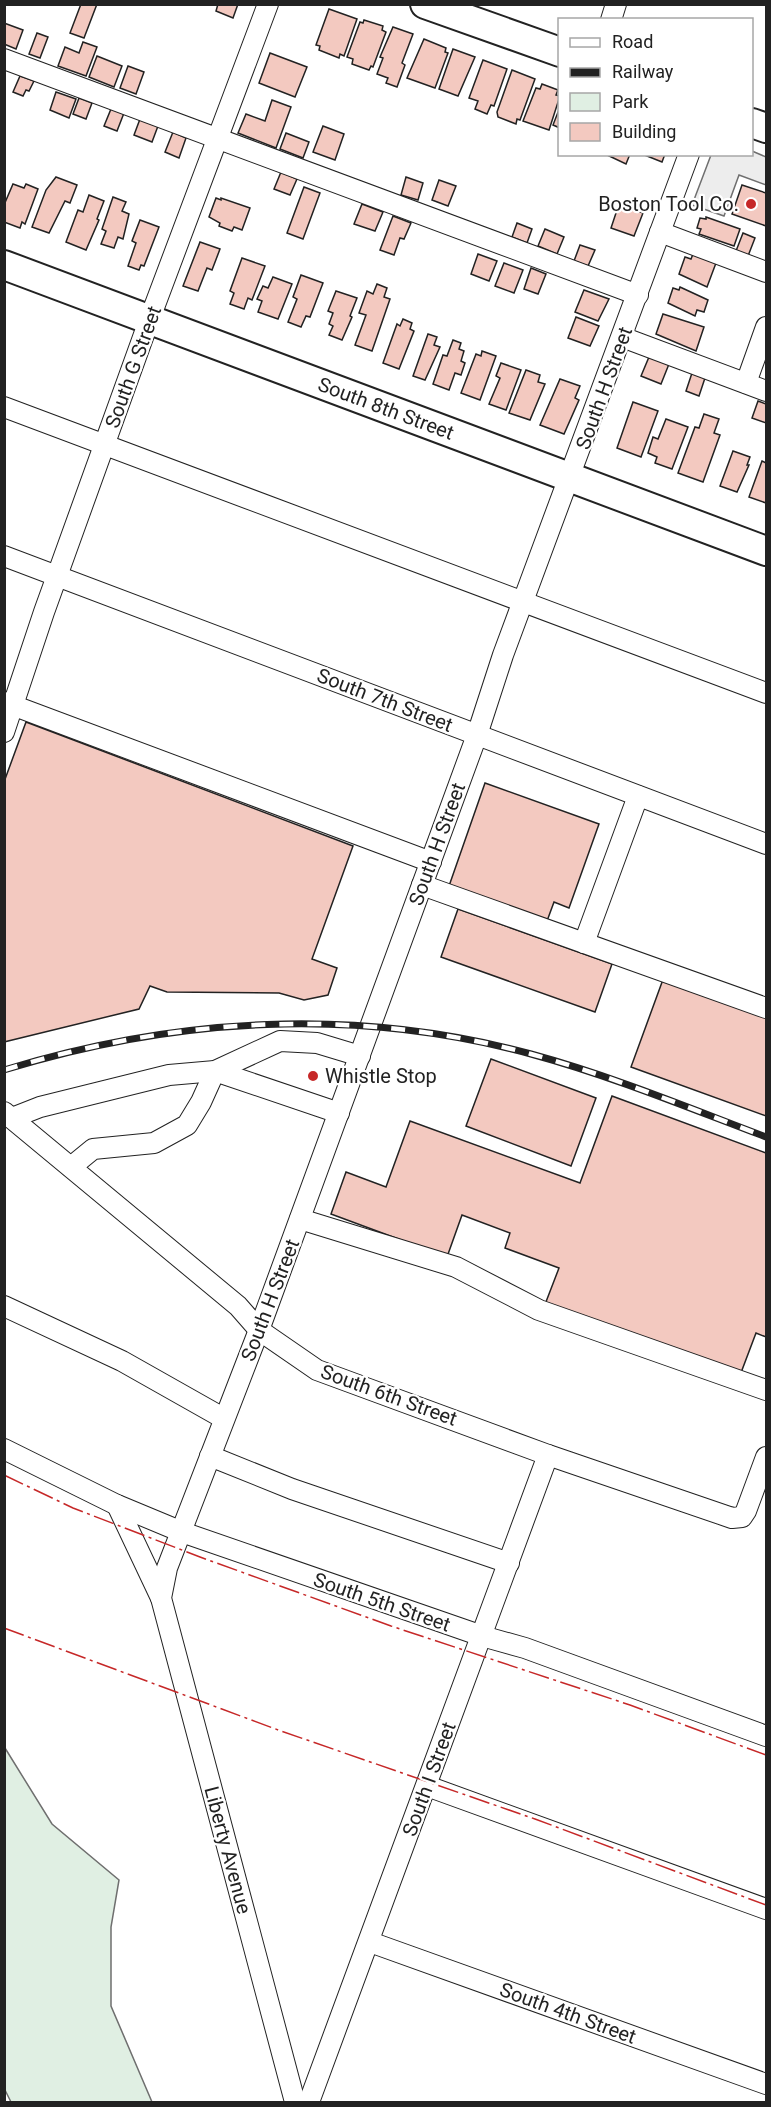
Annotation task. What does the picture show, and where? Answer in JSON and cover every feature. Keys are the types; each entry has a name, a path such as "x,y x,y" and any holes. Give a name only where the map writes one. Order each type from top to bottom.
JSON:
{"highway":[{"path":"425,4 558,50"},
{"name":"South 8th Street","path":"4,265 766,551"}],"street":[{"name":"South G Street","path":"4,732 9,704 59,577 150,318 268,4"},
{"path":"4,59 638,295"},
{"name":"South H Street","path":"182,1532 360,1056 688,156"},
{"path":"660,232 766,272"},
{"path":"746,383 766,327"},
{"path":"622,337 766,391"},
{"path":"4,407 523,604 766,693"},
{"name":"South 7th Street","path":"4,556 766,844"},
{"path":"9,704 431,861"},
{"path":"584,943 638,796"},
{"path":"422,885 766,1008"},
{"path":"8,1115 170,1075 215,1071 280,1041 317,1043 360,1056"},
{"path":"215,1071 339,1113"},
{"path":"71,1167 93,1149 154,1143 187,1125 201,1102 215,1071"},
{"name":"South 6th Street","path":"8,1115 238,1306 259,1330 317,1370 714,1514 742,1517 766,1457"},
{"path":"300,1219 456,1268 539,1310 766,1390"},
{"path":"4,1306 122,1361 223,1418"},
{"name":"South 5th Street","path":"4,1449 117,1505 182,1532 482,1636 525,1648 766,1736"},
{"name":"South I Street","path":"309,2103 548,1455"},
{"path":"210,1456 292,1489 508,1563"},
{"name":"Liberty Avenue","path":"117,1505 161,1598 294,2103"},
{"name":"Liberty Avenue","path":"161,1598 167,1568 182,1532"},
{"path":"427,1786 766,1909"},
{"name":"South 4th Street","path":"370,1942 766,2084"}],"green space":[{"path":"5,1748 52,1824 119,1880 111,1927 111,2006 152,2102 11,2102 5,2090"}],"shaded area":[{"path":"753,151 766,157 766,185 739,175 724,216 692,205 711,156 753,156"}],"building":[{"path":"81,4 97,4 84,38 70,33"},
{"path":"218,4 238,4 233,18 216,11"},
{"path":"329,9 357,19 344,56 340,54 339,58 319,50 320,46 316,45"},
{"path":"364,20 383,26 382,30 386,32 373,67 371,66 369,70 352,64 353,59 347,57 360,22 363,23"},
{"path":"4,23 23,30 16,49 4,44"},
{"path":"393,27 413,34 402,63 405,65 397,87 386,83 388,78 377,74 383,58 380,57"},
{"path":"37,33 48,37 40,58 29,54"},
{"path":"424,39 446,48 445,52 448,53 435,88 407,78"},
{"path":"83,42 97,47 86,76 58,66 65,47 79,53"},
{"path":"453,49 475,57 458,96 439,89"},
{"path":"270,53 307,67 295,97 259,83"},
{"path":"97,56 122,66 114,87 89,77"},
{"path":"483,60 507,69 494,106 491,105 487,114 475,109 478,101 469,98"},
{"path":"128,66 144,72 136,94 120,88"},
{"path":"512,70 535,79 520,120 517,119 516,124 498,117 497,112"},
{"path":"20,76 34,81 29,91 26,90 23,96 13,92"},
{"path":"542,84 558,90 556,95 558,102 549,130 523,121 536,88 540,89"},
{"path":"56,92 76,99 69,118 50,110"},
{"path":"79,98 92,103 86,119 73,114"},
{"path":"272,100 291,107 276,148 238,133 246,114 265,121"},
{"path":"111,109 124,113 117,131 104,126"},
{"path":"558,112 558,127 553,125"},
{"path":"140,119 158,126 152,142 134,135"},
{"path":"323,126 344,134 335,160 313,152"},
{"path":"173,132 186,138 179,158 165,152"},
{"path":"286,133 309,142 303,158 280,149"},
{"path":"609,156 629,156 626,164"},
{"path":"647,156 664,156 662,162"},
{"path":"281,172 297,179 290,195 274,189"},
{"path":"56,177 77,185 70,203 65,201 49,233 32,227 46,190"},
{"path":"406,177 423,183 418,200 401,195"},
{"path":"439,180 456,186 448,206 432,200"},
{"path":"13,184 24,188 26,184 38,189 25,224 22,222 20,228 4,222 4,205"},
{"name":"Boston Tool Co.","path":"742,185 766,193 766,226 732,214"},
{"path":"304,187 320,193 303,239 287,233"},
{"path":"89,195 104,201 97,219 99,220 86,250 66,242 78,210 83,212"},
{"path":"113,197 126,202 122,211 129,214 123,239 118,237 114,248 101,244 106,231 102,229"},
{"path":"216,198 250,208 242,230 234,227 232,231 219,226 220,223 209,217"},
{"path":"362,204 383,212 375,231 354,224"},
{"path":"619,204 643,213 634,236 611,228"},
{"path":"393,216 411,223 404,239 400,238 394,255 380,250"},
{"path":"706,217 740,229 734,246 699,234 701,229 697,228 700,218 706,219"},
{"path":"140,220 159,227 144,266 141,265 139,270 128,266 136,243 132,241"},
{"path":"517,223 532,229 527,243 512,237"},
{"path":"545,229 564,237 557,254 538,246"},
{"path":"743,233 755,238 748,256 736,251"},
{"path":"200,242 220,249 212,270 207,268 198,291 183,286"},
{"path":"580,245 595,250 588,266 574,261"},
{"path":"478,254 497,261 489,281 471,274"},
{"path":"693,254 716,263 707,287 679,274 685,257 691,259"},
{"path":"242,258 265,266 252,300 248,298 244,309 230,304 234,293 230,291"},
{"path":"504,263 523,270 514,293 495,286"},
{"path":"531,268 546,274 538,294 524,289"},
{"path":"301,275 323,283 310,317 306,316 301,327 288,322 297,299 293,297"},
{"path":"273,277 292,284 278,319 258,312 262,301 257,299 263,286 268,288"},
{"path":"377,284 387,288 384,297 390,299 372,351 355,345 366,315 359,313 367,291 373,294"},
{"path":"680,287 708,300 704,312 697,310 695,316 668,303 673,288 679,290"},
{"path":"584,290 609,299 598,321 575,312"},
{"path":"336,291 357,298 342,340 329,335 333,326 329,324 333,313 328,311"},
{"path":"663,314 704,327 696,351 656,334"},
{"path":"576,317 599,326 590,346 568,338"},
{"path":"403,319 412,323 410,329 414,331 399,369 383,363 397,324 400,326"},
{"path":"428,334 437,337 434,345 440,347 425,380 413,376"},
{"path":"453,340 461,343 459,349 464,351 461,361 465,363 461,375 455,373 449,390 433,384 443,355 447,356"},
{"path":"482,351 496,356 480,400 461,393 476,354 481,356"},
{"path":"649,357 669,364 661,384 641,376"},
{"path":"501,363 521,370 506,410 489,404 500,378 496,376"},
{"path":"526,370 540,375 538,382 545,384 530,420 509,413"},
{"path":"692,373 705,378 699,396 686,391"},
{"path":"560,379 580,386 575,398 579,400 564,434 540,425"},
{"path":"758,401 766,404 766,423 752,418"},
{"path":"633,402 658,411 641,457 617,448"},
{"path":"704,414 719,419 714,433 720,435 703,482 678,473 695,427 699,428"},
{"path":"666,419 688,427 672,469 655,463 657,457 648,453 653,437 658,439"},
{"path":"733,451 750,457 747,465 749,465 737,492 720,486"},
{"path":"762,461 766,463 766,503 749,497"},
{"path":"26,722 353,846 312,959 337,968 328,995 304,1000 279,993 167,992 150,986 139,1009 4,1042 4,782"},
{"path":"485,783 599,824 569,908 554,902 547,921 449,886"},
{"path":"458,909 612,964 595,1012 441,957"},
{"path":"665,974 766,1011 766,1116 631,1067"},
{"path":"491,1059 596,1098 571,1166 466,1126"},
{"path":"612,1096 766,1153 766,1337 756,1333 739,1378 544,1307 559,1268 505,1248 510,1233 462,1215 447,1257 331,1214 346,1172 386,1187 410,1121 580,1183"}],"railway":[{"path":"4,1070 69,1052 201,1029 333,1024 400,1029 465,1039 531,1054 591,1072 766,1137"}],"power":[{"path":"4,1475 73,1508 200,1557 391,1626 630,1705 766,1755"},
{"path":"4,1628 281,1731 535,1819 766,1905"}],"place":[{"name":"Boston Tool Co.","path":"751,204"},
{"name":"Whistle Stop","path":"313,1076"}]}
